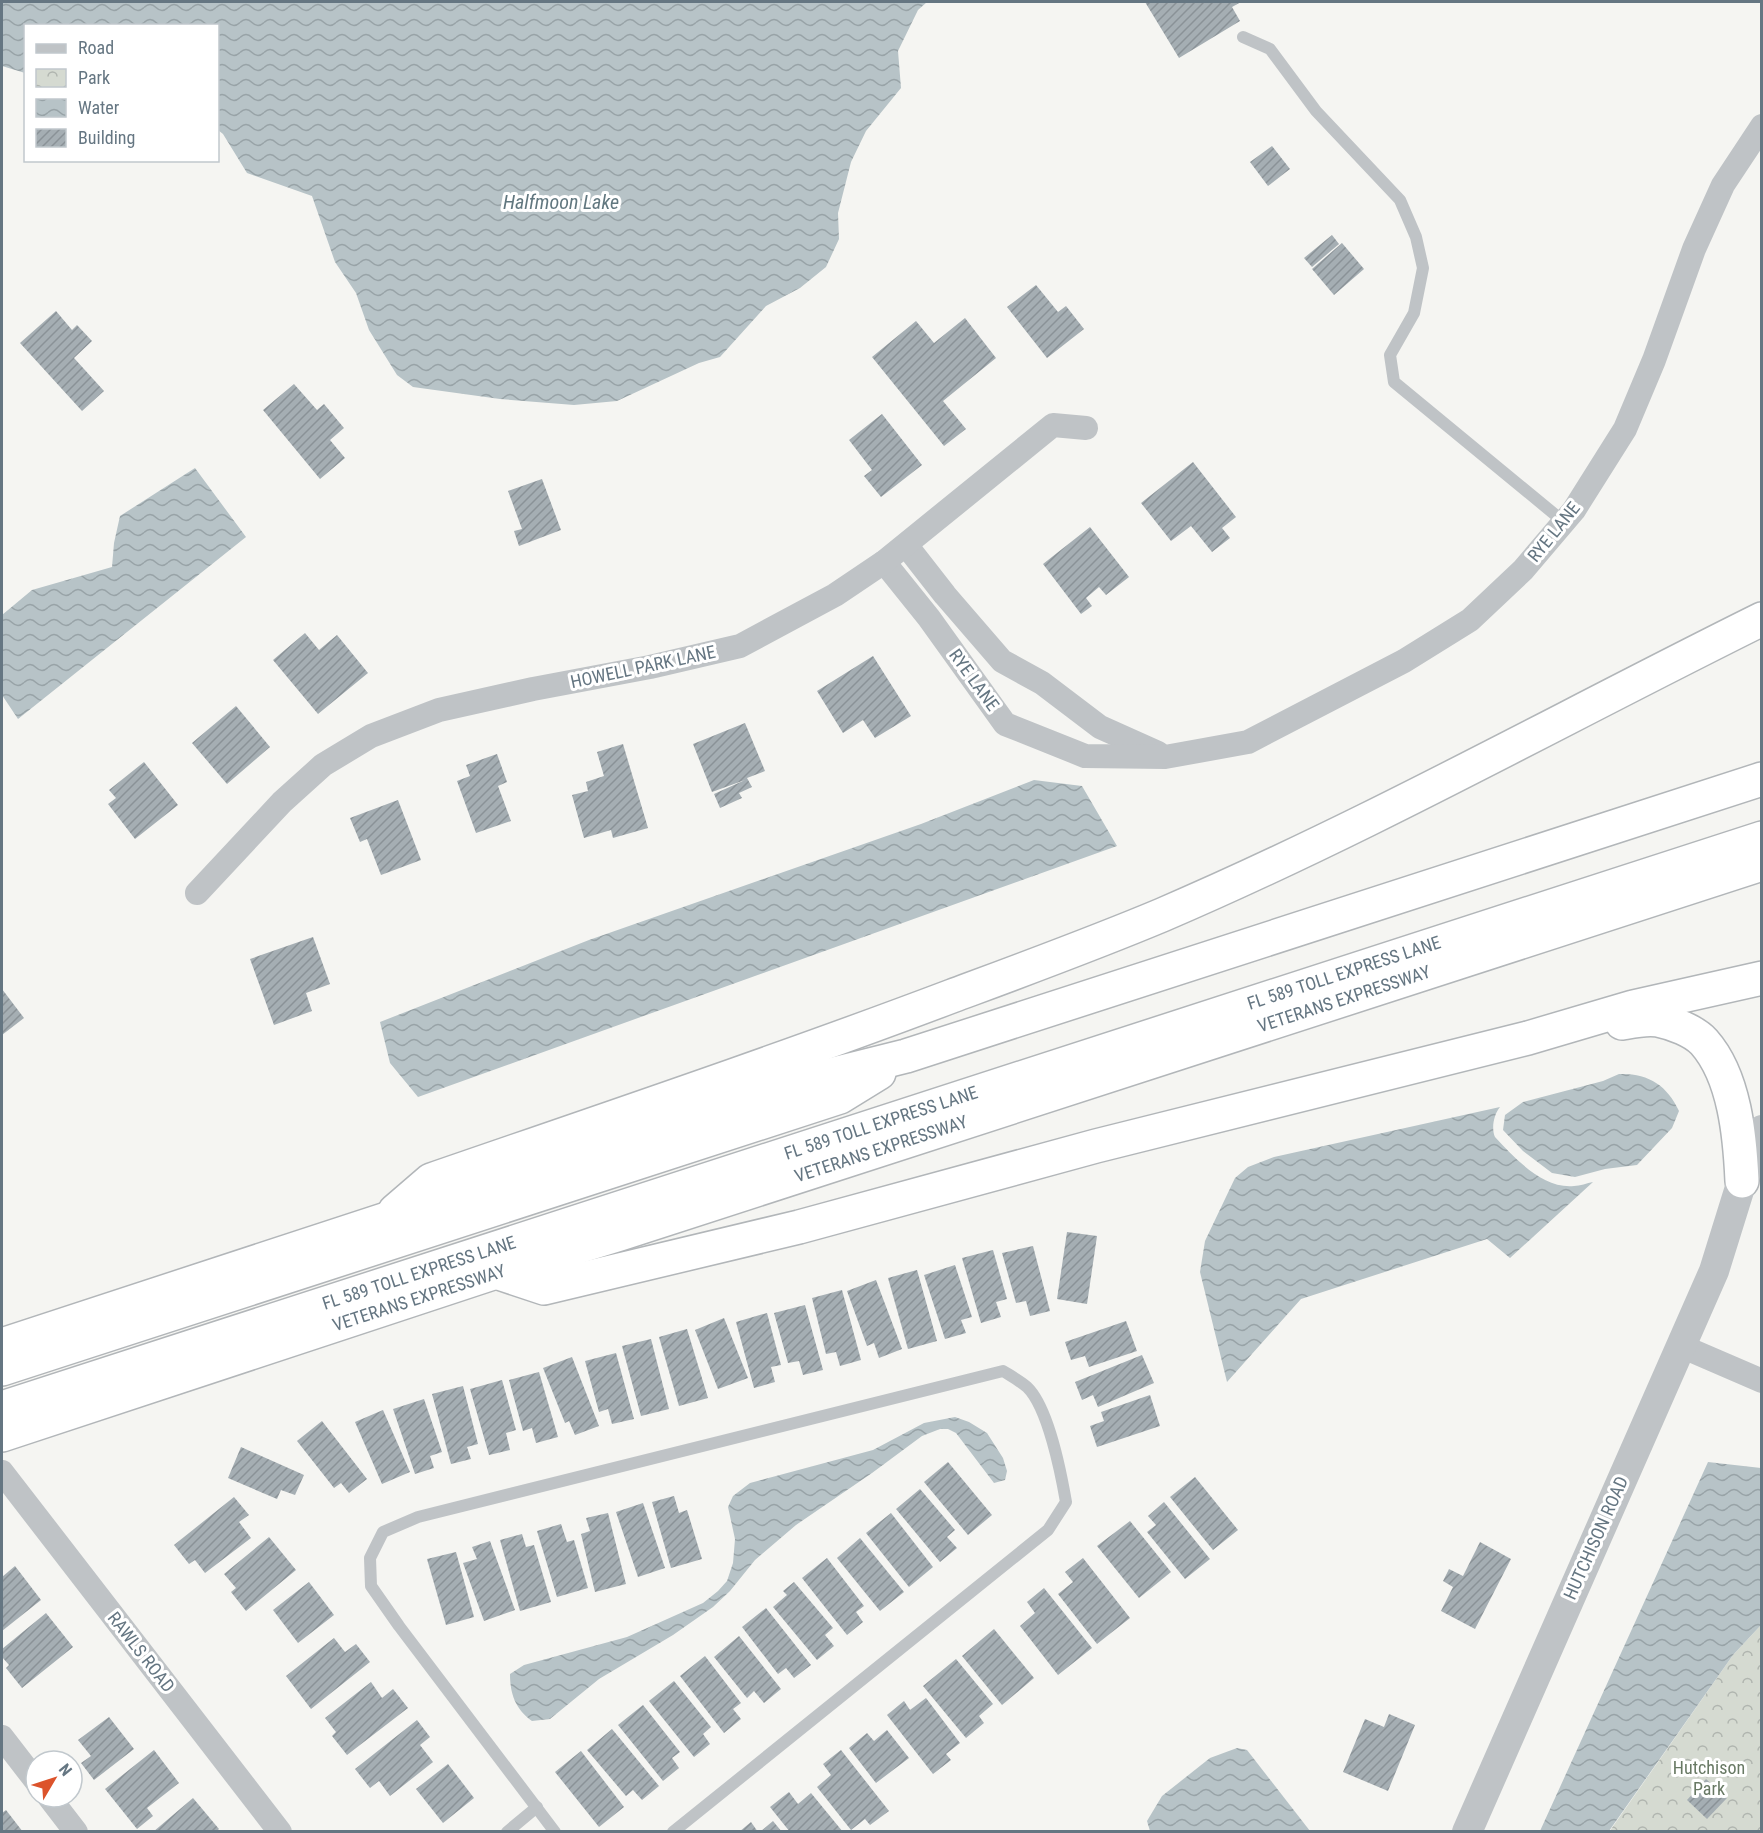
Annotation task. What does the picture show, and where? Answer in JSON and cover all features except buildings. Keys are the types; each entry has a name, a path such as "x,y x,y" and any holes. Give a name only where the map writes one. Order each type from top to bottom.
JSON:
{"highway":[{"path":"382,1221 431,1180 861,1030 1047,961 1162,915 1289,858 1421,793 1761,619"},
{"path":"12,1354 382,1221 814,1079 906,1056 1761,779"},
{"name":"FL 589 TOLL EXPRESS LANE","path":"2,1408 64,1401 1761,856"},
{"name":"VETERANS EXPRESSWAY","path":"2,1435 64,1401 631,1230 1761,856"},
{"path":"496,1272 544,1288 799,1227 1096,1146 1528,1038 1633,1007 1761,978"},
{"path":"1528,1038 1637,1021 1658,1020 1682,1028 1702,1040 1718,1062 1731,1097 1740,1143 1756,1183"},
{"name":"FL 589 TOLL EXPRESS LANE","path":"12,1354 840,1096 906,1056"}],"street":[{"name":"RYE LANE","path":"884,562 929,618 1005,724 1085,756 1165,757 1248,742 1404,661 1470,620 1524,570 1574,510 1625,429 1654,360 1694,249 1723,185 1761,126"},
{"name":"HOWELL PARK LANE","path":"197,893 282,802 323,765 371,736 439,710 533,689 650,668 740,646 835,596 884,562 1053,425 1086,428"},
{"name":"RYE LANE","path":"906,545 945,595 1002,661 1042,683 1100,727 1165,757"},
{"path":"977,684 1002,661"},
{"path":"1055,743 1072,707"},
{"name":"HUTCHISON ROAD","path":"1467,1832 1682,1346 1724,1244 1756,1183 1761,1130"},
{"path":"1682,1346 1761,1381"},
{"name":"RAWLS ROAD","path":"2,1472 280,1832"},
{"path":"2,1737 24,1765"},
{"path":"58,1809 76,1832"}],"lane":[{"path":"1243,37 1270,49 1316,111 1400,200 1416,237 1423,268 1414,313 1390,355 1394,382 1564,522"},
{"path":"555,1832 371,1586 370,1558 383,1532 418,1517 1003,1371 1028,1388 1040,1405 1059,1463 1066,1502 1048,1530 674,1832"},
{"path":"507,1832 537,1807"}],"green space":[{"name":"Hutchison Park","path":"1761,1625 1761,1831 1609,1832 1733,1655"}],"water":[{"name":"Halfmoon Lake","path":"2,2 927,2 918,10 898,51 901,88 866,131 851,162 838,213 839,239 826,267 800,288 766,306 720,357 699,363 617,401 574,405 500,399 413,387 397,375 369,330 356,293 335,262 312,196 247,173 219,131 219,24 24,24 24,73 2,66"},
{"path":"195,468 246,537 18,719 2,695 2,615 32,590 112,567 120,516"},
{"path":"1034,780 1082,786 1117,846 418,1097 390,1063 380,1022 589,940 921,824"},
{"path":"1619,1074 1648,1078 1655,1082 1669,1094 1679,1111 1672,1128 1637,1165 1605,1169 1575,1177 1552,1173 1523,1151 1503,1130 1505,1115 1523,1102 1603,1081"},
{"path":"1500,1107 1494,1121 1495,1137 1530,1170 1551,1183 1562,1186 1593,1182 1510,1258 1487,1239 1301,1299 1227,1382 1200,1272 1205,1241 1235,1178 1248,1167 1274,1157"},
{"path":"955,1417 987,1433 1003,1458 1007,1471 1005,1480 994,1483 956,1433 948,1429 940,1429 922,1436 796,1525 755,1560 730,1591 713,1607 673,1635 599,1679 550,1719 532,1721 521,1711 512,1694 510,1674 524,1665 627,1637 703,1603 718,1591 727,1581 733,1563 735,1539 728,1507 733,1496 750,1483 873,1450 924,1423"},
{"path":"1708,1462 1761,1468 1761,1625 1733,1655 1609,1831 1540,1831"},
{"path":"1237,1748 1247,1750 1310,1831 1150,1831 1147,1821 1162,1796 1210,1758"}]}
